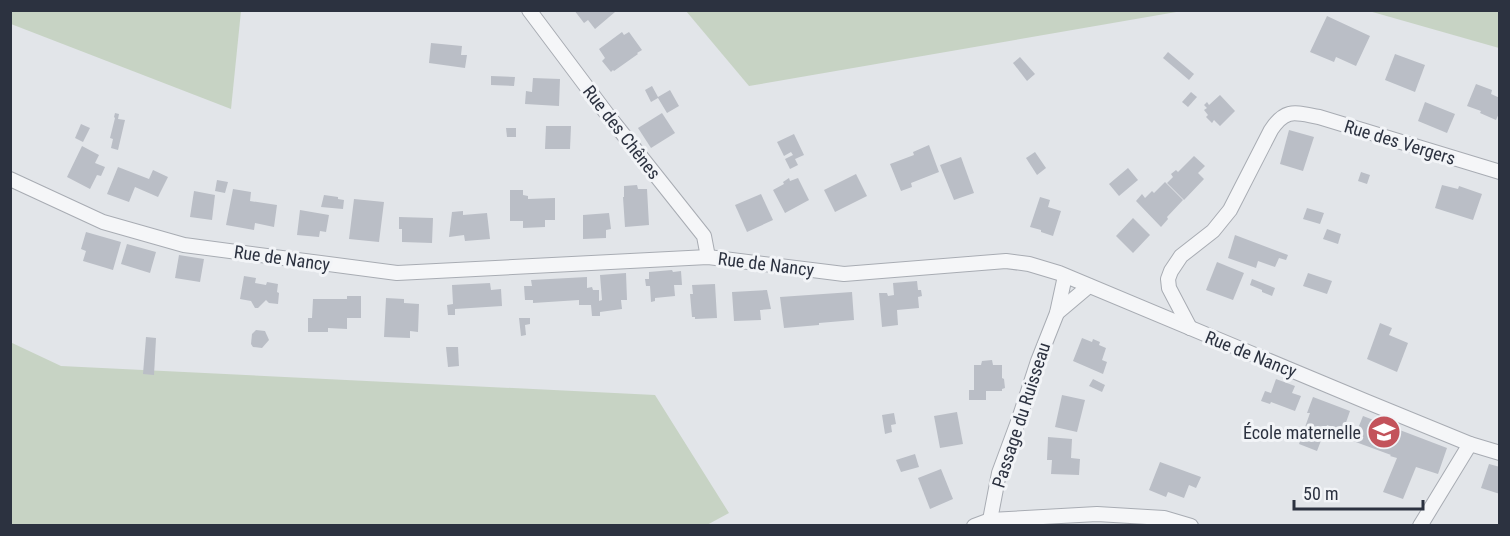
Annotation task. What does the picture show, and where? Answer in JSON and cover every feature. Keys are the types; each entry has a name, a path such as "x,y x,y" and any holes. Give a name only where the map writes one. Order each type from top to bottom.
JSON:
{"street":[{"name":"Rue des Chênes","path":"529,10 607,114 704,236 708,257"},
{"name":"Rue des Vergers","path":"1190,328 1169,288 1168,279 1171,271 1181,256 1213,231 1230,210 1280,118 1289,114 1319,117 1500,172"},
{"name":"Rue de Nancy","path":"10,179 103,222 184,245 397,273 708,257 844,274 1006,261 1029,264 1065,276 1470,444 1500,453"},
{"name":"Passage du Ruisseau","path":"994,521 999,473 1057,313 1065,276"},
{"name":"Passage du Ruisseau","path":"1057,313 1089,286"},
{"path":"1420,525 1470,444"},
{"path":"975,525 994,521 1097,514 1164,518 1191,525"}],"green space":[{"path":"10,11 241,11 231,109 11,24"},
{"path":"686,11 1182,11 749,86"},
{"path":"1369,11 1499,11 1499,48"},
{"path":"10,342 61,366 655,395 729,513 705,526 11,525"}],"building":[{"path":"574,10 613,10 615,12 595,29 588,20 584,23"},
{"path":"1327,16 1370,36 1356,66 1336,57 1334,62 1310,52"},
{"path":"622,32 624,35 629,32 642,50 611,72 602,61 605,58 599,49"},
{"path":"431,43 462,46 461,55 467,55 465,68 429,63"},
{"path":"1168,52 1194,74 1189,80 1163,58"},
{"path":"1395,54 1425,65 1415,92 1385,80"},
{"path":"1020,57 1035,74 1027,81 1013,63"},
{"path":"491,76 515,77 514,86 491,85"},
{"path":"533,78 560,79 559,106 525,104 526,91 532,92"},
{"path":"1476,84 1492,90 1491,94 1500,98 1500,111 1496,120 1467,106"},
{"path":"652,86 658,97 670,90 679,106 667,113 658,98 651,102 645,90"},
{"path":"1191,92 1197,97 1188,107 1182,102"},
{"path":"1220,95 1235,111 1220,126 1214,120 1212,123 1206,117 1208,115 1204,110 1207,108 1204,105 1207,102 1209,105"},
{"path":"1425,102 1455,114 1447,133 1418,121"},
{"path":"115,113 119,114 118,119 125,120 118,150 111,148 113,139 110,138"},
{"path":"662,113 675,133 651,148 638,128"},
{"path":"81,124 90,128 83,142 75,138"},
{"path":"546,126 571,126 570,149 545,149"},
{"path":"506,128 516,128 516,137 507,137"},
{"path":"1289,130 1314,137 1303,171 1280,164"},
{"path":"794,134 804,155 795,159 798,165 790,169 785,159 793,155 791,152 784,156 777,142"},
{"path":"929,145 939,172 911,183 912,187 901,191 890,164 914,155 913,152"},
{"path":"82,146 99,155 95,163 105,167 101,176 97,175 90,189 67,177"},
{"path":"1035,152 1046,168 1037,175 1026,158"},
{"path":"1194,156 1205,166 1198,173 1204,179 1184,200 1167,183 1173,177 1171,174 1176,170 1178,172"},
{"path":"961,157 974,193 954,200 940,165"},
{"path":"118,167 149,179 153,170 168,177 158,197 135,187 129,202 107,194"},
{"path":"1128,168 1138,180 1119,196 1109,184"},
{"path":"1361,172 1370,175 1367,184 1358,181"},
{"path":"856,174 867,196 835,212 824,190"},
{"path":"789,178 790,181 798,178 809,200 785,213 773,190"},
{"path":"217,180 228,182 225,193 215,191"},
{"path":"1165,182 1183,200 1161,227 1136,201 1142,194 1145,198 1152,191 1154,193"},
{"path":"637,185 638,189 647,189 649,225 625,227 624,186"},
{"path":"1442,185 1458,189 1459,186 1482,194 1473,220 1435,208"},
{"path":"233,189 251,192 250,201 277,205 274,227 255,223 254,230 226,225"},
{"path":"510,190 523,190 523,195 528,196 528,199 555,198 555,220 545,220 545,227 523,228 523,221 510,221"},
{"path":"194,191 215,195 212,220 190,217"},
{"path":"761,194 773,220 747,232 735,205"},
{"path":"324,195 344,200 343,209 321,207"},
{"path":"1040,197 1050,200 1048,207 1061,211 1053,236 1030,227"},
{"path":"354,199 384,202 379,242 349,239"},
{"path":"1307,208 1324,213 1320,224 1303,219"},
{"path":"300,210 329,215 326,232 320,231 319,237 297,235"},
{"path":"463,211 463,215 487,213 490,239 465,241 464,235 449,237 452,212"},
{"path":"609,213 611,229 606,230 606,238 583,239 583,215"},
{"path":"399,217 433,218 432,243 402,242"},
{"path":"1133,218 1150,235 1133,253 1116,236"},
{"path":"1327,229 1341,234 1338,244 1323,239"},
{"path":"86,232 121,242 113,270 83,261 86,251 81,249"},
{"path":"1235,235 1288,255 1286,260 1279,258 1275,267 1258,261 1256,268 1228,258"},
{"path":"127,244 156,252 150,273 121,264"},
{"path":"179,255 204,259 200,282 175,278"},
{"path":"1217,262 1244,273 1233,300 1206,290"},
{"path":"672,270 673,272 681,271 682,285 674,285 675,296 655,298 655,301 651,302 650,286 646,286 645,279 649,279 649,272"},
{"path":"626,273 627,300 621,300 622,309 600,312 600,316 592,316 591,305 579,305 579,300 533,303 533,300 525,300 524,286 532,286 531,280 587,277 587,288 592,287 593,290 599,290 599,301 602,300 600,275"},
{"path":"1308,273 1332,281 1327,294 1303,286"},
{"path":"244,276 256,278 255,283 278,284 278,304 269,303 266,300 255,308 251,301 240,299"},
{"path":"1252,279 1275,288 1272,296 1250,285"},
{"path":"917,281 918,290 921,290 922,296 918,297 919,308 897,310 898,325 882,327 879,293 894,295 893,283"},
{"path":"490,283 491,290 501,289 502,306 455,309 455,315 448,315 447,305 453,304 452,285"},
{"path":"715,284 717,318 695,319 692,317 690,294 693,294 692,285"},
{"path":"767,290 771,309 760,310 761,320 734,321 732,292"},
{"path":"852,292 854,320 784,328 780,297"},
{"path":"347,296 361,296 361,318 347,318 347,329 328,328 328,332 308,332 308,318 312,318 313,299 347,299"},
{"path":"386,298 404,299 404,303 419,304 418,332 410,331 410,338 384,337"},
{"path":"519,318 530,318 530,324 525,325 526,335 521,336"},
{"path":"1380,323 1392,328 1389,335 1408,343 1397,372 1367,359"},
{"path":"256,330 265,331 269,340 262,348 253,347 251,344 252,334"},
{"path":"146,337 156,338 154,375 143,374"},
{"path":"1082,338 1092,342 1093,339 1106,348 1102,360 1107,362 1103,374 1073,361"},
{"path":"446,347 458,347 459,366 448,367"},
{"path":"992,360 993,365 1002,365 1005,388 1002,391 986,391 986,400 969,400 969,390 974,390 974,365 981,365 982,361"},
{"path":"1093,379 1105,385 1102,392 1089,386"},
{"path":"1276,379 1295,386 1292,393 1301,396 1295,411 1271,402 1270,404 1261,401 1265,391 1271,393"},
{"path":"1062,395 1085,400 1077,432 1055,427"},
{"path":"1313,397 1350,411 1343,431 1327,425 1317,451 1299,444"},
{"path":"957,412 963,444 940,448 934,416"},
{"path":"894,413 896,424 891,425 892,432 885,434 882,415"},
{"path":"1363,416 1447,448 1438,474 1416,467 1403,499 1383,492 1397,458 1353,441"},
{"path":"1048,437 1072,439 1071,458 1080,459 1079,475 1051,474 1052,460 1047,460"},
{"path":"915,454 919,467 901,472 896,460"},
{"path":"1160,462 1201,477 1196,488 1189,485 1184,498 1168,492 1166,497 1149,490"},
{"path":"1489,464 1500,467 1500,494 1481,488"},
{"path":"941,469 953,499 930,509 918,478"}],"place":[{"name":"École maternelle","path":"1384,432"}]}
